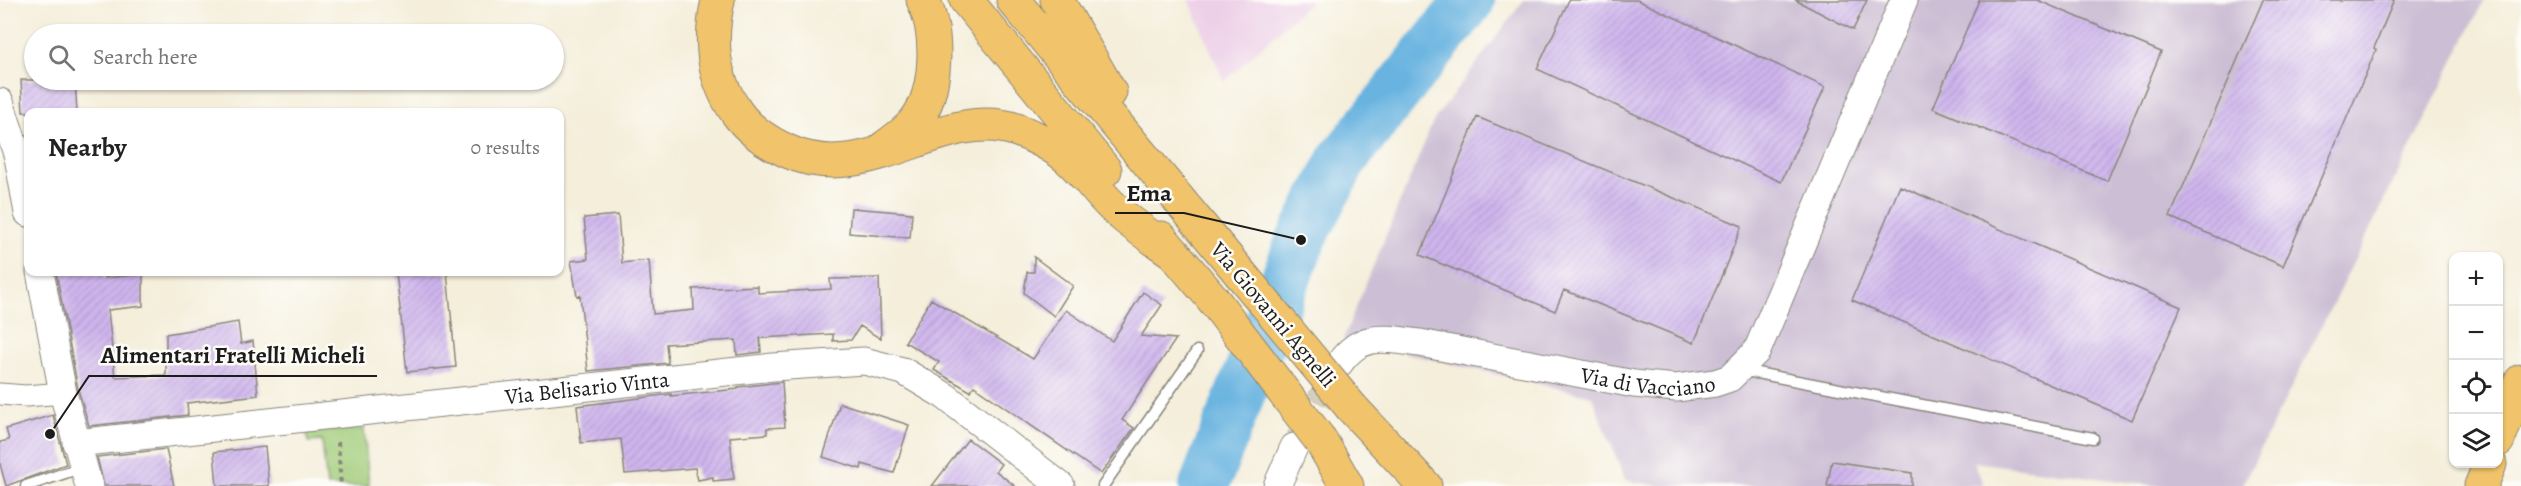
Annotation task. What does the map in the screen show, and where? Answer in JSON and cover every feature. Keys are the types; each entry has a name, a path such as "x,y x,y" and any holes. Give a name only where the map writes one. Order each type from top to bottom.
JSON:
{"highway":[{"path":"718,0 713,23 712,47 715,66 730,101 750,128 772,144 809,160 848,161 967,126 1016,130 1069,158 1112,207 1174,253"},
{"path":"871,156 900,137 916,120 927,102 934,60 929,12 923,0"},
{"name":"Via Giovanni Agnelli","path":"966,0 1212,298 1308,444 1347,486"},
{"name":"Via Giovanni Agnelli","path":"1013,0 1352,408 1425,486"},
{"path":"1057,0 1161,178"},
{"path":"2503,429 2521,381"},
{"path":"2481,486 2488,468"}],"street":[{"name":"Via di Vacciano","path":"1339,364 1353,347 1364,341 1384,339 1419,343 1634,384 1694,387 1730,378 1741,370 1757,351 1904,0"},
{"path":"0,102 18,157 24,191"},
{"path":"41,276 63,393 83,465"},
{"name":"Via Belisario Vinta","path":"83,465 773,367 864,361 888,365 916,378 945,396 1061,486"},
{"path":"0,394 26,396 63,393"},
{"path":"1277,486 1308,444"}],"lane":[{"path":"1103,486 1197,351"},
{"path":"1741,370 2093,438"},
{"path":"26,486 83,465"}],"shaded area":[{"path":"1189,0 1312,0 1224,82"},
{"path":"1524,0 2484,0 2242,486 2158,486 1974,462 1984,486 1659,486 1625,480 1592,396 1343,339 1434,120"}],"green space":[{"path":"364,429 369,486 327,486 322,441 308,442 307,432"}],"building":[{"path":"1569,0 1637,0 1825,87 1781,182 1537,69"},
{"path":"1795,0 1867,0 1853,30"},
{"path":"1979,0 2037,0 2161,52 2107,181 1933,108"},
{"path":"2263,0 2394,0 2374,48 2376,50 2283,266 2170,217"},
{"path":"21,80 24,80 24,90 76,90 77,108 24,108 23,112"},
{"path":"1477,117 1742,226 1694,343 1564,290 1555,311 1420,255"},
{"path":"1900,186 2181,307 2132,420 1852,300"},
{"path":"851,208 912,213 910,238 849,233"},
{"path":"618,215 622,263 649,260 653,314 694,310 693,289 758,286 758,293 831,289 830,279 879,278 881,339 860,326 851,340 833,341 833,334 760,338 761,352 737,355 736,340 666,344 668,363 588,371 580,295 577,296 571,261 588,259 584,218"},
{"path":"1034,257 1073,286 1054,316 1024,293 1027,272 1034,272"},
{"path":"57,276 105,276 105,278 143,276 143,306 108,310 115,377 166,375 166,334 238,322 241,344 253,341 258,395 187,403 188,415 89,426 78,389"},
{"path":"396,276 447,276 456,367 407,372"},
{"path":"1143,292 1162,305 1141,336 1176,339 1122,420 1134,428 1101,474 974,386 970,391 934,370 939,362 905,342 931,299 1033,359 1066,310 1112,341"},
{"path":"782,382 785,427 767,428 767,434 730,437 734,479 713,481 713,477 698,480 695,468 625,474 621,439 581,443 577,406 671,394 671,396 738,389 738,387"},
{"path":"840,403 909,425 894,473 862,464 861,469 823,457"},
{"path":"53,415 66,464 6,486 0,464 0,442 9,440 6,429"},
{"path":"968,439 1001,464 996,471 1015,486 932,486"},
{"path":"265,447 269,486 217,486 214,452"},
{"path":"166,449 174,486 104,486 97,457"},
{"path":"1832,461 1912,473 1912,486 1827,486"}],"waterway":[{"path":"1204,486 1301,240 1343,159 1470,0"}],"tunnel":[{"path":"1299,439 1339,365"}],"place":[{"name":"Ema","path":"1301,240"},
{"name":"Alimentari Fratelli Micheli","path":"50,434"}]}
